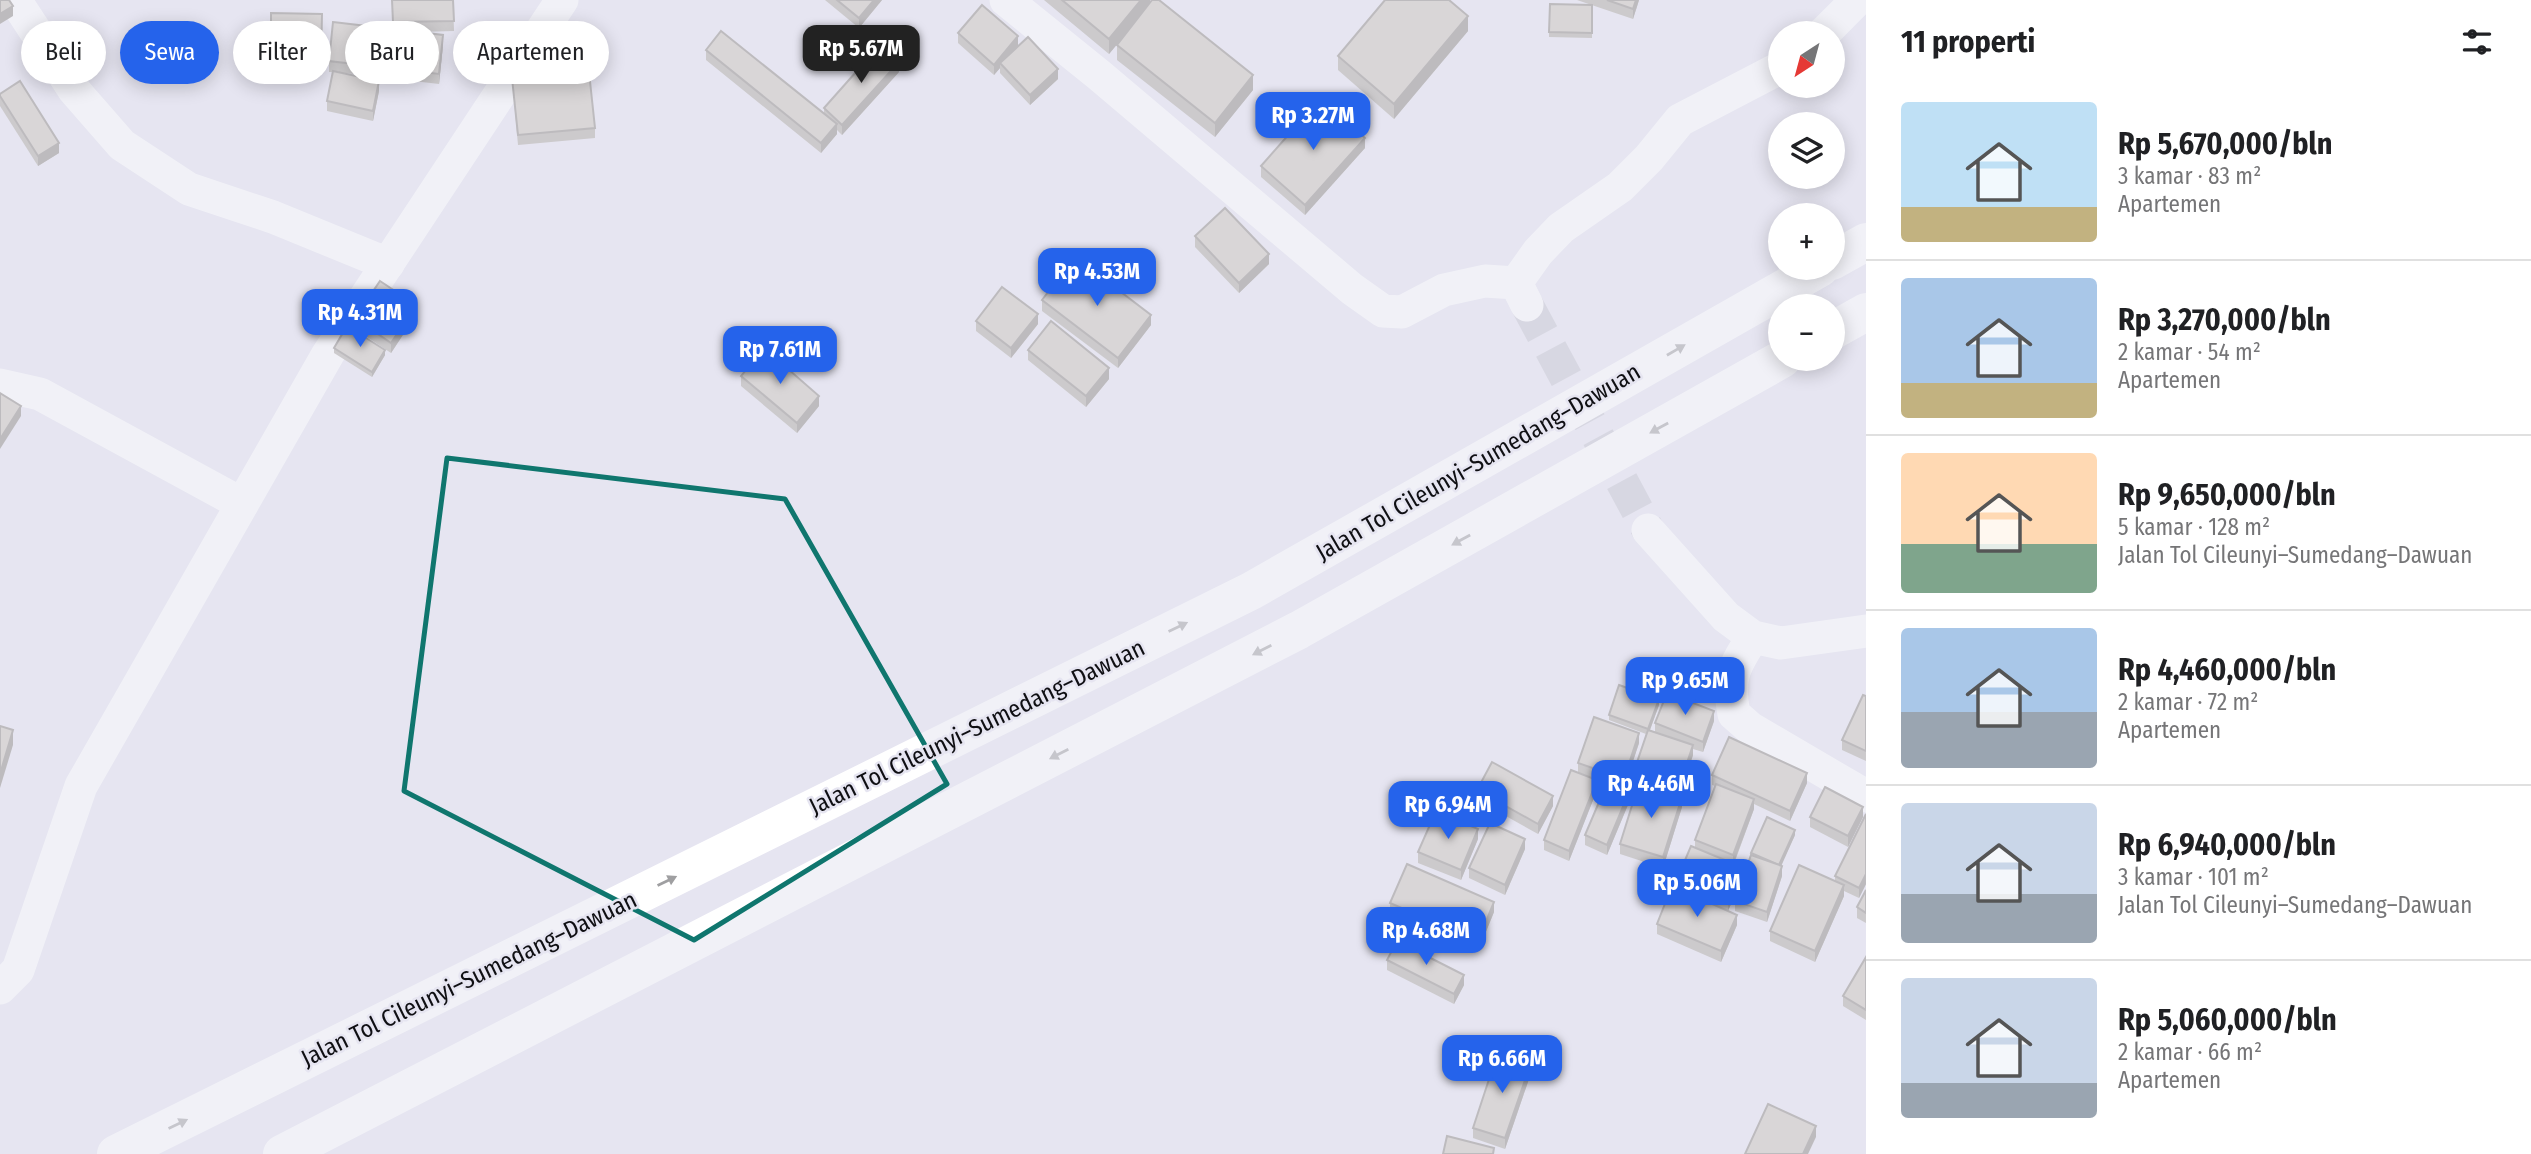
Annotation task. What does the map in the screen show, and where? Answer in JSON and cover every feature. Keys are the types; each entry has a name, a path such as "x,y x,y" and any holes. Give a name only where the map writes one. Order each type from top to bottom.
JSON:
{"highway":[{"path":"1845,254 1866,242"},
{"name":"Jalan Tol Cileunyi–Sumedang–Dawuan","path":"116,1154 1251,591 1799,280"},
{"path":"1845,324 1866,312"},
{"path":"282,1154 1299,630 1768,367"}],"street":[{"path":"15,0 74,90 122,145 189,189 273,217 388,264"},
{"path":"6,974 81,786 328,354 562,0"},
{"path":"1006,0 1352,289 1383,311 1402,312 1444,289 1485,281 1522,294 1538,253 1561,228 1620,187 1649,158 1680,120 1768,74"},
{"path":"1836,21 1857,0"},
{"path":"0,385 40,394 242,504"},
{"path":"1648,530 1726,617 1753,636 1781,643 1866,631"},
{"path":"1753,636 1736,663 1730,691 1734,714 1760,734 1866,796"}],"highlighted area":[{"path":"447,458 785,499 947,784 694,940 404,791"}],"building":[{"path":"0,0 9,0 13,6 0,14"},
{"path":"392,0 453,0 454,21 393,21"},
{"path":"837,0 874,0 859,18"},
{"path":"1062,0 1141,0 1109,39"},
{"path":"1152,0 1159,0 1253,75 1215,123 1117,45"},
{"path":"1385,0 1449,0 1468,16 1394,104 1338,56"},
{"path":"1607,0 1636,0 1633,9"},
{"path":"1550,4 1592,5 1592,33 1549,32"},
{"path":"982,5 1018,36 994,65 958,33"},
{"path":"271,13 322,14 322,21 271,21"},
{"path":"333,22 345,23 345,63 331,61"},
{"path":"721,31 837,124 821,143 706,50"},
{"path":"439,35 443,35 439,74"},
{"path":"1028,37 1058,69 1030,95 1000,63"},
{"path":"880,45 899,62 842,125 824,108"},
{"path":"333,71 345,74 345,84 378,84 373,111 327,101"},
{"path":"20,81 59,143 38,156 0,94"},
{"path":"513,84 590,84 595,128 518,135"},
{"path":"1321,98 1365,138 1305,205 1261,166"},
{"path":"1225,208 1269,254 1239,283 1195,236"},
{"path":"1075,257 1151,315 1118,358 1042,300"},
{"path":"380,281 416,305 391,343 355,318"},
{"path":"1002,287 1038,314 1011,348 976,321"},
{"path":"1051,321 1109,368 1086,396 1028,350"},
{"path":"347,326 385,350 372,372 334,348"},
{"path":"764,348 819,396 797,423 741,376"},
{"path":"0,393 21,406 0,439"},
{"path":"1619,685 1659,699 1648,729 1609,715"},
{"path":"1667,693 1714,711 1703,742 1655,723"},
{"path":"1863,695 1866,696 1866,751 1842,740"},
{"path":"1594,717 1639,733 1624,779 1578,763"},
{"path":"0,726 13,730 0,774"},
{"path":"1648,730 1693,745 1679,787 1634,771"},
{"path":"1729,737 1807,773 1790,811 1712,775"},
{"path":"1492,762 1553,796 1538,824 1477,790"},
{"path":"1571,770 1597,780 1569,851 1544,840"},
{"path":"1608,781 1630,790 1607,845 1585,835"},
{"path":"1639,783 1682,797 1663,857 1620,844"},
{"path":"1716,784 1754,799 1733,855 1695,840"},
{"path":"1825,787 1863,807 1848,836 1810,817"},
{"path":"1436,811 1478,829 1461,870 1418,852"},
{"path":"1866,814 1866,874 1859,888 1835,876"},
{"path":"1767,817 1795,830 1779,865 1751,853"},
{"path":"1490,823 1525,839 1505,885 1469,868"},
{"path":"1691,846 1742,867 1728,901 1677,879"},
{"path":"1751,855 1782,866 1767,912 1735,901"},
{"path":"1407,864 1494,902 1478,941 1390,903"},
{"path":"1799,865 1844,885 1815,951 1770,931"},
{"path":"1672,886 1737,915 1721,951 1657,924"},
{"path":"1866,890 1866,913 1857,907"},
{"path":"1397,941 1464,975 1454,994 1387,960"},
{"path":"1866,957 1866,1010 1843,996"},
{"path":"1498,1052 1531,1063 1505,1138 1473,1128"},
{"path":"1768,1104 1816,1126 1803,1154 1745,1154"},
{"path":"1447,1136 1494,1148 1493,1154 1443,1154"}],"tunnel":[{"path":"1527,305 1648,530"}]}
